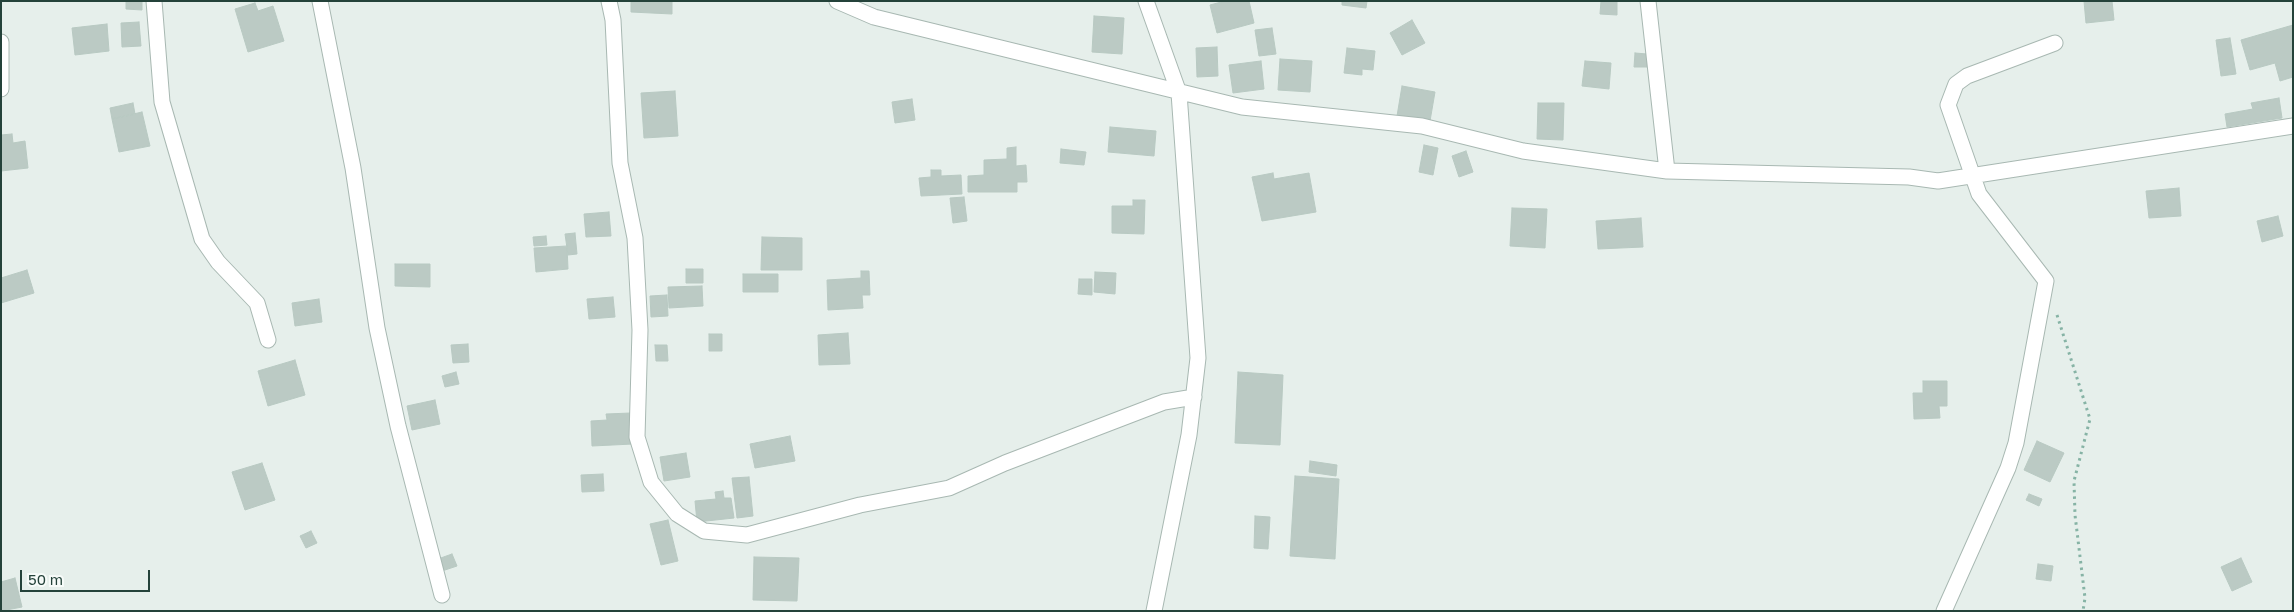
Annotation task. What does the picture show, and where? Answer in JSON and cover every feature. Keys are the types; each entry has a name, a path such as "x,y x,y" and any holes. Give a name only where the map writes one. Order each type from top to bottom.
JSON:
{"street":[{"path":"154,1 162,102 202,239 218,262 257,303 268,340"},
{"path":"320,1 353,168 376,328 398,426 442,595"},
{"path":"609,1 613,20 620,163 634,238 640,330 637,437 651,482 677,514 704,531 747,535 860,505 949,488 1005,463 1164,402 1194,397"},
{"path":"837,1 874,17 1242,107 1422,126 1523,151 1667,170 1909,177 1938,181 2293,126"},
{"path":"1146,1 1179,93 1198,358 1178,500 1154,611"},
{"path":"1648,1 1667,170"},
{"path":"1,42 1,89"},
{"path":"1944,611 2008,468 2019,426 2046,281 1978,194 1948,105 1956,84 1968,76 2056,42"}],"path":[{"path":"2054,309 2090,419 2074,482 2075,515 2085,598 2083,611"}],"building":[{"path":"126,1 142,1 142,10 126,9"},
{"path":"631,1 672,1 672,14 631,12"},
{"path":"1225,1 1249,1 1254,23 1217,33 1210,5"},
{"path":"1342,1 1367,1 1366,8 1342,5"},
{"path":"1601,1 1617,1 1617,15 1600,14"},
{"path":"2084,1 2112,1 2114,20 2086,23"},
{"path":"255,3 258,11 273,6 284,41 248,52 235,9"},
{"path":"1094,16 1124,18 1122,54 1092,52"},
{"path":"1412,20 1425,43 1402,55 1390,33"},
{"path":"139,22 141,46 122,47 121,23"},
{"path":"107,24 109,51 75,55 72,28"},
{"path":"2293,25 2293,77 2280,81 2275,63 2250,70 2241,40"},
{"path":"1272,28 1276,54 1259,56 1255,30"},
{"path":"2230,38 2236,74 2221,76 2216,40"},
{"path":"1217,47 1218,76 1197,77 1196,48"},
{"path":"1347,48 1375,51 1373,70 1362,69 1362,75 1344,73"},
{"path":"1635,53 1647,54 1647,67 1634,67"},
{"path":"1280,59 1312,61 1310,92 1278,90"},
{"path":"1261,61 1264,89 1233,93 1229,65"},
{"path":"1585,61 1611,63 1609,89 1582,86"},
{"path":"1402,86 1435,92 1430,121 1397,116"},
{"path":"675,91 678,136 644,138 641,93"},
{"path":"2279,98 2282,118 2227,127 2225,114 2253,109 2251,103"},
{"path":"912,99 915,120 895,123 892,102"},
{"path":"133,103 135,114 112,119 110,108"},
{"path":"1538,103 1564,103 1563,140 1537,139"},
{"path":"142,112 150,146 119,152 112,119"},
{"path":"1110,127 1156,131 1154,156 1108,152"},
{"path":"12,134 13,143 25,141 28,168 1,171 1,135"},
{"path":"1424,145 1438,148 1433,175 1419,172"},
{"path":"1016,147 1016,166 1026,165 1027,182 1017,182 1017,192 968,192 968,176 984,175 984,160 1007,159 1007,148"},
{"path":"1061,149 1086,152 1084,165 1060,163"},
{"path":"1466,151 1473,172 1459,177 1452,156"},
{"path":"931,170 941,170 941,176 961,175 962,194 921,196 919,178 931,177"},
{"path":"1273,173 1274,179 1309,173 1316,212 1262,221 1252,177"},
{"path":"2179,188 2181,216 2149,218 2146,191"},
{"path":"964,197 967,221 953,223 950,198"},
{"path":"1133,200 1145,200 1144,234 1112,233 1112,206 1133,206"},
{"path":"1512,208 1547,209 1545,248 1510,246"},
{"path":"609,212 611,236 586,237 584,214"},
{"path":"2278,216 2283,236 2262,242 2257,221"},
{"path":"1641,218 1643,247 1598,249 1596,221"},
{"path":"575,233 577,254 568,255 565,234"},
{"path":"546,236 547,245 534,246 533,237"},
{"path":"762,237 802,238 802,270 761,270"},
{"path":"567,246 568,269 536,272 534,248"},
{"path":"395,264 430,264 430,287 395,286"},
{"path":"686,269 703,269 703,283 686,283"},
{"path":"27,270 34,293 1,303 1,278"},
{"path":"861,271 869,271 870,295 862,295 863,308 828,310 827,280 861,278"},
{"path":"1095,272 1116,273 1115,294 1094,292"},
{"path":"743,274 778,274 778,292 743,292"},
{"path":"1079,279 1092,279 1092,295 1078,294"},
{"path":"702,286 703,306 669,308 668,287"},
{"path":"667,295 668,316 651,317 650,296"},
{"path":"613,297 615,317 589,319 587,299"},
{"path":"319,299 322,322 295,326 292,303"},
{"path":"848,333 850,364 819,365 818,335"},
{"path":"709,334 722,334 722,351 709,351"},
{"path":"468,344 469,362 453,363 451,345"},
{"path":"655,345 667,345 668,361 656,361"},
{"path":"295,360 305,395 268,406 258,371"},
{"path":"456,372 459,384 445,387 442,376"},
{"path":"1238,372 1283,375 1280,445 1235,443"},
{"path":"1923,381 1947,381 1947,406 1939,406 1940,418 1914,419 1913,393 1923,393"},
{"path":"435,400 440,424 412,430 407,406"},
{"path":"631,413 633,444 592,446 591,421 607,420 606,414"},
{"path":"790,436 795,461 755,468 750,444"},
{"path":"2037,441 2064,453 2050,482 2024,470"},
{"path":"686,453 690,477 664,481 660,457"},
{"path":"1310,461 1337,465 1336,476 1309,472"},
{"path":"262,463 275,500 245,510 232,472"},
{"path":"603,474 604,491 582,492 581,475"},
{"path":"1295,476 1339,479 1335,559 1290,556"},
{"path":"749,477 753,516 737,518 732,478"},
{"path":"723,491 724,498 731,498 734,518 697,522 695,501 716,499 715,492"},
{"path":"2029,494 2042,499 2039,506 2026,500"},
{"path":"1255,516 1270,517 1268,549 1254,548"},
{"path":"668,520 678,561 661,565 650,524"},
{"path":"311,531 317,543 306,548 300,536"},
{"path":"452,554 457,566 442,571 438,559"},
{"path":"754,557 799,558 797,601 753,600"},
{"path":"2241,558 2252,582 2232,591 2221,567"},
{"path":"2038,564 2053,566 2051,581 2036,579"},
{"path":"15,578 22,607 1,611 1,582"}]}
